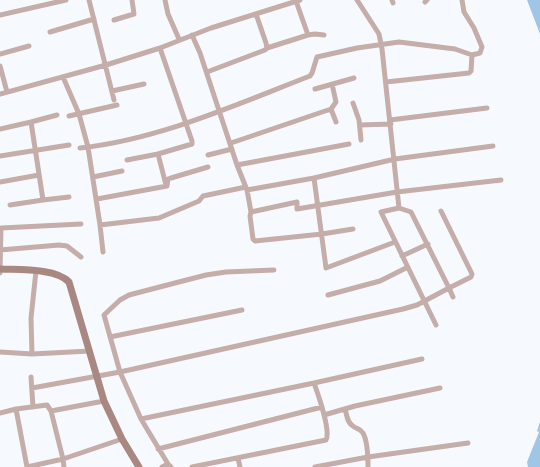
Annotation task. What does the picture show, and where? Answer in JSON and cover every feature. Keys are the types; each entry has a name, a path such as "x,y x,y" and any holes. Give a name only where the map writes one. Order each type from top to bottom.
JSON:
{"street":[{"path":"0,15 66,0"},
{"path":"89,0 114,100"},
{"path":"114,20 134,14 132,0"},
{"path":"166,0 168,14 179,39"},
{"path":"357,0 379,34 391,122 399,208"},
{"path":"80,148 143,136 219,111 310,76 317,57 357,48 405,42 456,49 472,55 480,53 482,51 482,47 474,28 464,12 462,0"},
{"path":"0,94 106,65 160,48 179,39 298,1 308,35"},
{"path":"256,14 267,48"},
{"path":"50,32 94,20"},
{"path":"192,35 207,72 237,165 247,188 253,239 255,241 353,229"},
{"path":"207,72 267,48 308,35 324,35"},
{"path":"0,54 30,46"},
{"path":"127,160 158,154 192,144 160,48"},
{"path":"386,82 469,72 471,70 472,55"},
{"path":"0,66 7,92"},
{"path":"63,77 78,114 88,147 97,199 103,252"},
{"path":"315,89 354,78"},
{"path":"112,91 144,84"},
{"path":"208,155 331,109 336,102 332,84"},
{"path":"353,103 360,125 361,140"},
{"path":"69,116 117,106"},
{"path":"360,125 488,108"},
{"path":"331,109 336,122"},
{"path":"0,129 57,115"},
{"path":"30,122 43,200"},
{"path":"237,165 349,144"},
{"path":"0,156 69,145"},
{"path":"100,225 159,218 199,201 203,196 314,178 395,159 493,146"},
{"path":"158,154 167,186"},
{"path":"167,186 168,179 208,167"},
{"path":"93,177 122,171"},
{"path":"0,182 39,175"},
{"path":"314,178 319,206 326,268 395,242"},
{"path":"251,212 297,202 297,209 397,192 501,180"},
{"path":"97,199 167,186"},
{"path":"10,205 69,197"},
{"path":"436,325 381,212 399,208 411,212 453,297"},
{"path":"32,388 118,373 403,309 425,301 471,277 472,274 441,211"},
{"path":"0,273 1,228 81,224"},
{"path":"402,256 428,244"},
{"path":"1,251 59,245 67,246 81,257"},
{"path":"0,267 56,274 66,278 69,282 104,401 122,440 139,467"},
{"path":"328,295 380,280 408,267"},
{"path":"166,466 118,373 104,315 120,300 129,295 206,275 226,272 274,270"},
{"path":"32,354 32,318 36,271"},
{"path":"110,337 242,310"},
{"path":"0,352 32,354 90,351"},
{"path":"141,419 422,359"},
{"path":"31,377 33,406"},
{"path":"192,467 326,440 328,436 324,415 314,383"},
{"path":"324,415 440,388"},
{"path":"51,411 104,401"},
{"path":"0,413 47,404 51,411 64,467"},
{"path":"158,449 322,407"},
{"path":"16,409 27,467 62,459 122,440"},
{"path":"346,409 348,421 363,432 368,457 368,467"},
{"path":"315,467 368,457 468,443"},
{"path":"238,458 240,467"}],"water":[{"path":"527,0 540,0 540,34"},
{"path":"540,422 540,467 528,467 527,462 539,432 537,431"}]}
